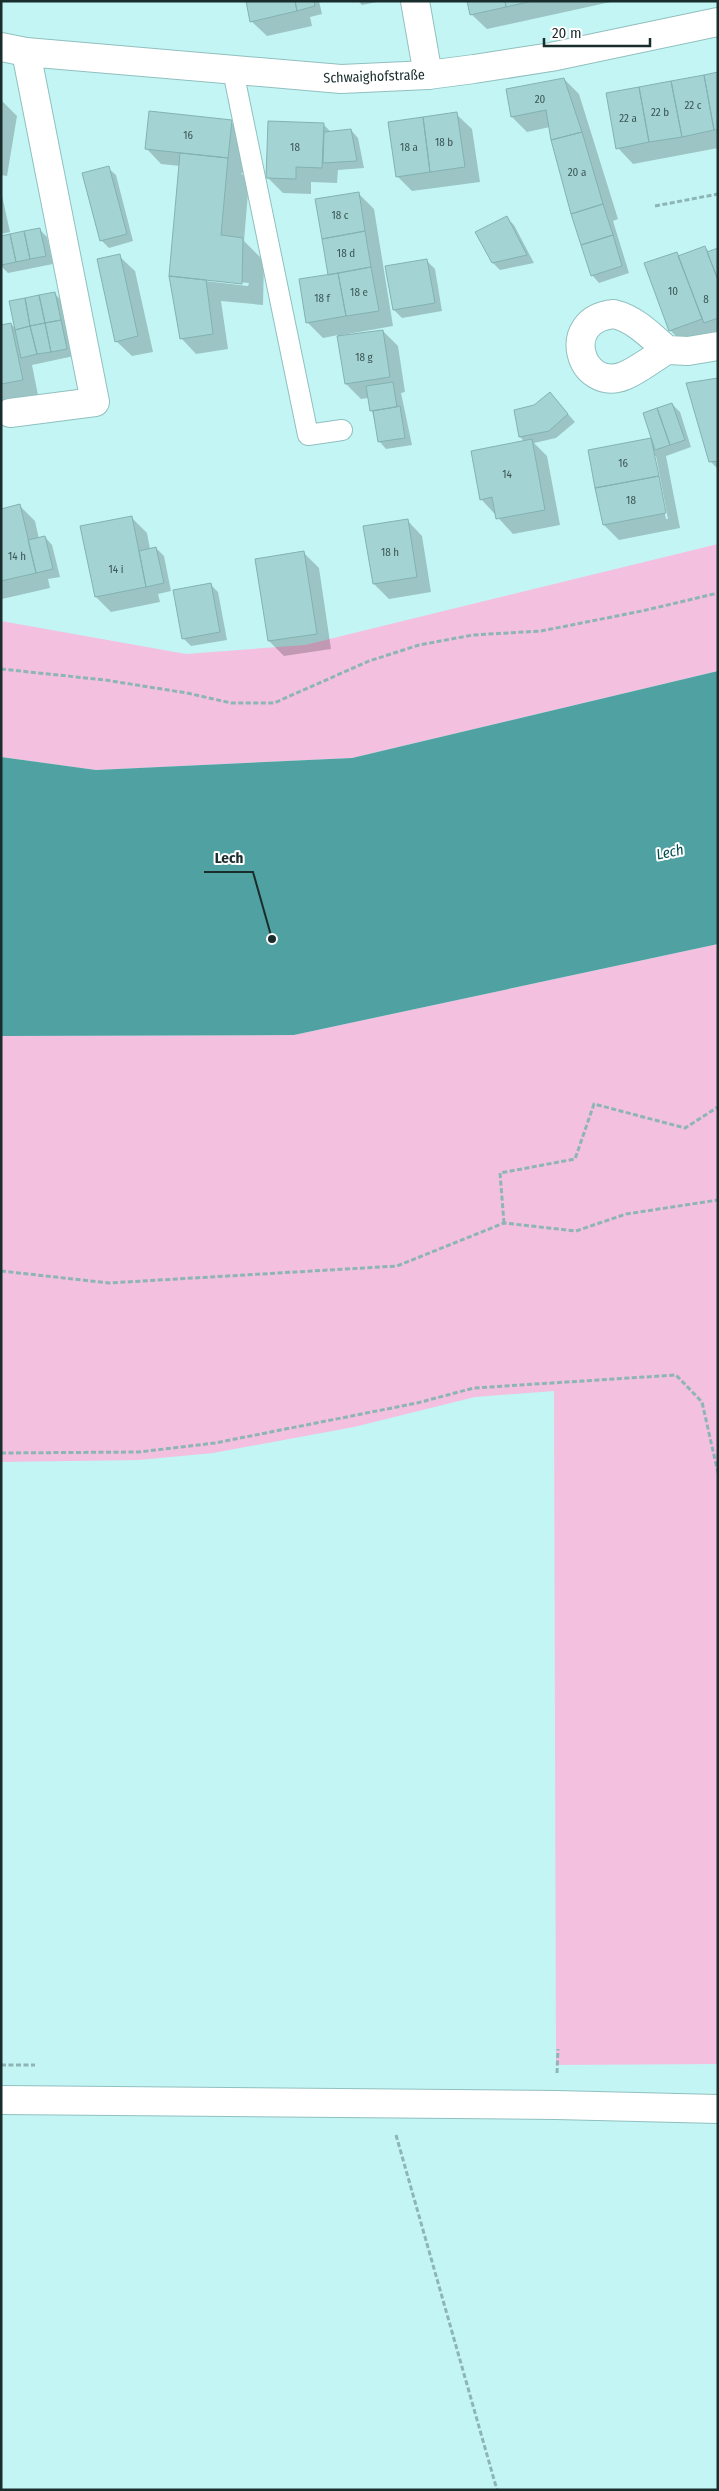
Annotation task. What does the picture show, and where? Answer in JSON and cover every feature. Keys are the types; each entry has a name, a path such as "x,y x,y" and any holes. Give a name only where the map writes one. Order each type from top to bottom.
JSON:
{"street":[{"path":"415,1 428,74"},
{"name":"Schwaighofstraße","path":"10,413 95,402 13,50 233,71 341,79 428,74 551,57 718,22"},
{"path":"667,350 688,351 718,346"},
{"path":"1,2100 387,2105 556,2105 718,2109"}],"lane":[{"path":"233,71 308,435 342,430"}],"path":[{"path":"655,206 718,194"},
{"path":"1,669 106,680 187,692 231,703 274,703 369,661 419,644 473,635 541,631 642,611 718,593"},
{"path":"504,1223 500,1173 574,1159 594,1104 685,1128 718,1107"},
{"path":"1,1271 109,1283 397,1266 504,1223 576,1231 626,1214 718,1200"},
{"path":"1,1453 139,1452 215,1443 416,1403 474,1388 676,1375 702,1402 718,1473"},
{"path":"387,2105 497,2490"}],"shaded area":[{"path":"718,544 718,671 352,758 96,770 1,757 1,621 186,654 305,645"},
{"path":"718,944 718,2064 556,2065 554,1391 475,1397 354,1427 213,1453 139,1460 1,1462 1,1036 294,1035"}],"water":[{"path":"718,671 718,944 294,1035 1,1036 1,757 96,770 352,758"}],"building":[{"path":"246,1 295,1 297,11 250,22"},
{"path":"295,1 314,1 315,6 297,11"},
{"path":"467,1 505,1 506,7 470,15"},
{"path":"505,1 532,1 506,7"},
{"path":"718,72 718,130 714,130 704,75"},
{"path":"704,75 714,130 682,137 671,81"},
{"path":"564,78 582,132 551,140 546,110 511,117 506,89"},
{"path":"671,81 682,137 649,142 639,87"},
{"path":"639,87 649,142 616,149 606,93"},
{"path":"149,111 232,120 228,158 145,149"},
{"path":"457,112 465,167 430,172 423,117"},
{"path":"423,117 430,172 396,177 388,122"},
{"path":"268,121 324,123 322,168 296,167 296,179 266,178"},
{"path":"351,129 357,161 323,163 324,132"},
{"path":"582,132 603,204 571,214 551,140"},
{"path":"180,153 228,158 221,235 243,238 242,284 169,276"},
{"path":"109,166 127,234 100,241 82,173"},
{"path":"359,192 365,231 322,239 315,199"},
{"path":"603,204 613,235 581,245 571,214"},
{"path":"507,216 527,255 492,263 475,232"},
{"path":"40,228 46,256 30,259 24,231"},
{"path":"24,231 30,259 16,262 10,234"},
{"path":"365,231 371,267 328,275 322,239"},
{"path":"10,234 16,262 1,265 1,236"},
{"path":"613,235 622,266 591,276 581,245"},
{"path":"705,246 718,280 718,318 704,323 678,256"},
{"path":"718,248 718,280 707,252"},
{"path":"677,252 702,319 669,331 644,263"},
{"path":"120,254 138,336 115,342 97,259"},
{"path":"427,259 435,303 393,310 385,266"},
{"path":"371,267 379,311 346,316 338,273"},
{"path":"338,273 346,316 306,323 299,279"},
{"path":"169,276 206,280 213,334 180,339"},
{"path":"55,292 61,320 45,323 39,295"},
{"path":"39,295 45,323 30,326 25,298"},
{"path":"25,298 30,326 15,330 9,301"},
{"path":"61,320 67,349 51,352 45,323"},
{"path":"11,323 23,380 1,384 1,325"},
{"path":"45,323 51,352 37,354 30,326"},
{"path":"30,326 37,354 21,358 15,330"},
{"path":"383,330 390,377 345,384 337,336"},
{"path":"718,378 718,461 709,462 686,383"},
{"path":"393,382 397,407 370,411 366,386"},
{"path":"550,392 568,414 549,431 519,437 514,410 534,405"},
{"path":"672,403 685,440 670,445 657,408"},
{"path":"400,406 405,438 378,442 373,411"},
{"path":"657,408 670,445 655,450 643,413"},
{"path":"651,438 659,476 595,488 588,450"},
{"path":"532,439 545,510 496,519 492,497 480,500 471,451"},
{"path":"659,476 666,513 603,525 595,488"},
{"path":"20,504 36,573 1,581 1,509"},
{"path":"132,516 146,587 95,597 80,526"},
{"path":"408,519 417,577 373,584 363,526"},
{"path":"45,536 53,569 36,573 28,540"},
{"path":"156,547 164,583 146,587 139,551"},
{"path":"304,551 317,634 268,641 255,559"},
{"path":"211,583 220,632 182,639 173,590"}],"place":[{"name":"Lech","path":"272,939"}]}
